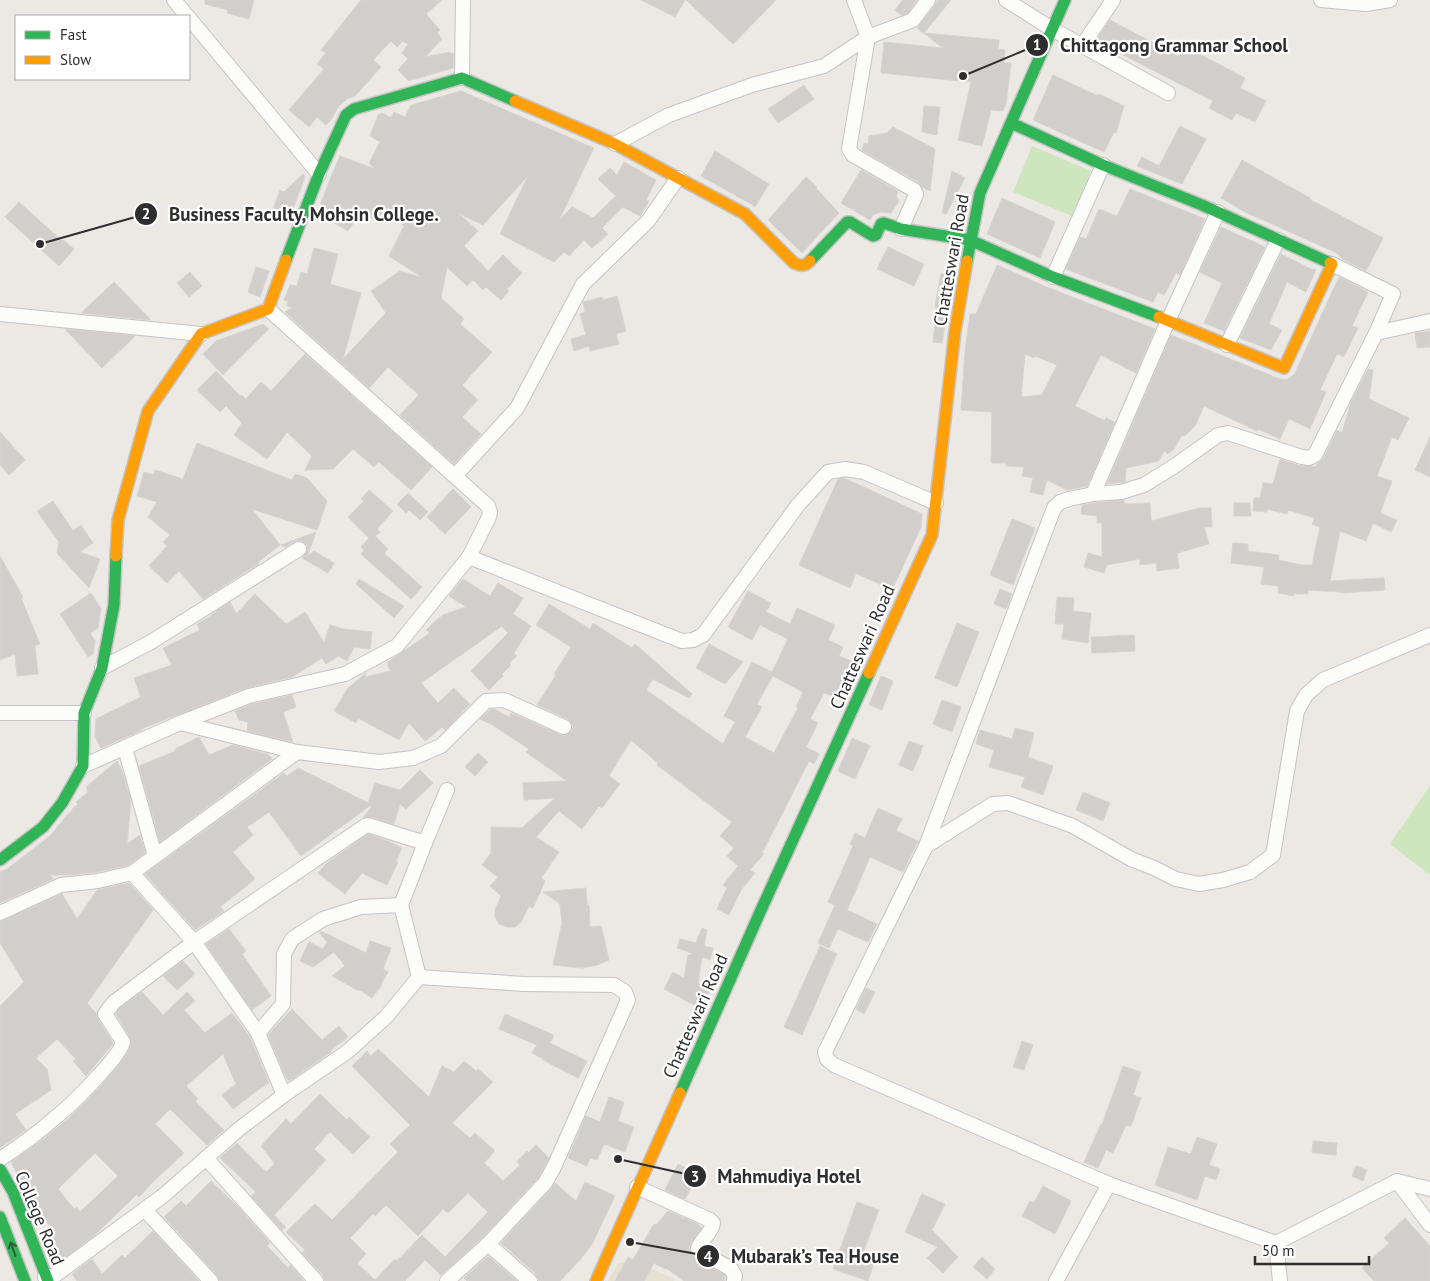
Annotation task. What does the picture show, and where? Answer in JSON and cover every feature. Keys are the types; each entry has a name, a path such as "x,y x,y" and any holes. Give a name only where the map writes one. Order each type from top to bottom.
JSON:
{"street":[{"path":"174,0 186,15"},
{"path":"462,78 463,0"},
{"path":"854,0 868,37 849,149 853,155 914,190 915,198 901,229"},
{"path":"615,144 669,115 752,85 824,66 868,37 913,20 928,0"},
{"path":"1006,0 1052,29 1168,93"},
{"name":"Chatteswari Road","path":"596,1281 761,910 932,535 956,332 970,240 980,193 1065,0"},
{"path":"1082,46 1113,0"},
{"path":"1321,0 1366,4 1390,0"},
{"path":"190,19 319,174"},
{"path":"0,314 201,334 268,309 319,174 346,115 354,108 462,78 615,144 745,214 794,263 800,266 807,265 847,222 873,236 876,235 883,223 901,229 970,240 1054,277 1284,368 1332,264"},
{"path":"1011,123 1103,165 1218,212 1393,294 1376,333 1315,455 1309,458 1302,457 1228,433 1218,436 1144,485 1121,492 1069,498 1060,502 1054,508 926,846 825,1052 827,1059 834,1065 1109,1184 1276,1243 1397,1181 1430,1189"},
{"path":"1054,277 1103,165"},
{"path":"455,476 517,408 583,284 648,221 678,178"},
{"path":"1093,494 1168,321 1218,212"},
{"path":"1227,345 1278,240"},
{"path":"83,766 180,723 249,696 345,674 397,646 469,557 490,518 488,506 268,309"},
{"path":"1376,333 1430,322"},
{"path":"0,860 43,827 62,803 83,766 84,713 102,668 114,605 118,520 148,411 201,334"},
{"path":"469,557 682,641 693,640 703,635 798,505 828,472 845,469 864,472 936,503"},
{"path":"102,668 151,642 299,549"},
{"path":"926,846 993,804 1008,803 1073,826 1131,859 1176,879 1198,884 1223,880 1250,872 1273,855 1297,711 1306,695 1323,680 1430,636"},
{"path":"180,723 297,752 379,762 413,758 441,746 486,701 504,700 564,727"},
{"path":"0,713 84,713"},
{"path":"125,748 155,856"},
{"path":"0,913 61,886 132,874 297,752"},
{"path":"419,977 402,905 425,843 448,790"},
{"path":"0,1159 58,1116 122,1047 123,1042 105,1014 113,1003 194,942 365,826 368,825 393,832 425,843"},
{"path":"132,874 194,942 258,1033 284,1095"},
{"path":"258,1033 283,1004 284,954 292,939 323,919 362,907 402,905"},
{"path":"44,1280 54,1276 145,1210 239,1129 346,1052 386,1017 419,977"},
{"path":"419,977 524,984 614,985 625,992 628,1000 554,1167 545,1183 488,1244 447,1281"},
{"path":"206,1158 316,1281"},
{"name":"College Road","path":"0,1169 13,1192 44,1280"},
{"path":"1397,1181 1430,1225"},
{"path":"1056,1281 1109,1184"},
{"path":"637,1187 710,1220 713,1226 698,1248 730,1269 735,1276 734,1281"},
{"path":"145,1210 211,1281"},
{"name":"College Road","path":"0,1217 25,1281"},
{"path":"1276,1243 1280,1281"},
{"path":"488,1244 530,1281"}],"shaded area":[{"path":"635,1261 675,1279 674,1281 608,1281 618,1263"}],"green space":[{"path":"1032,146 1091,171 1072,216 1013,192"},
{"path":"1430,786 1430,875 1390,844"}],"building":[{"path":"205,0 254,0 249,19 227,13 228,10 205,4"},
{"path":"361,0 442,0 426,14 440,30 437,33 442,39 425,57 450,52 451,54 454,53 453,68 409,81 398,70 408,59 402,53 408,44 403,41 397,47 391,41 373,60 381,67 355,96 347,99 339,106 326,125 317,117 309,127 289,110 324,69 317,64 326,53 321,50"},
{"path":"641,0 685,0 675,17"},
{"path":"686,0 776,0 733,44"},
{"path":"903,0 917,0 908,13 901,15 895,10"},
{"path":"937,0 951,0 924,33 999,40 998,49 1005,50 1004,63 1011,63 1006,104 1003,111 991,110 982,146 958,140 971,82 881,73 884,42 943,48 917,28"},
{"path":"1110,20 1178,56 1184,46 1245,78 1240,88 1266,101 1255,122 1236,113 1232,120 1209,108 1213,101 1096,41"},
{"path":"1053,75 1124,106 1116,133 1114,132 1104,152 1033,120"},
{"path":"804,85 814,99 778,123 768,109"},
{"path":"461,91 594,148 559,220 572,207 593,218 616,196 598,179 610,168 617,175 624,162 656,180 646,200 649,201 640,216 623,207 602,228 608,234 592,248 584,240 569,256 564,252 554,262 500,234 528,176 483,225 458,213 478,231 464,246 488,271 503,255 522,273 507,289 509,291 501,300 486,287 483,290 473,280 467,286 447,267 441,298 464,319 460,324 492,352 462,385 478,400 462,417 481,434 454,464 400,415 419,395 388,367 369,388 285,312 293,308 287,306 288,301 284,300 290,285 297,286 301,272 307,274 314,248 338,254 330,284 361,293 343,359 386,313 371,291 400,271 423,278 389,256 404,223 388,208 374,221 363,208 348,231 317,214 340,156 375,169 369,163 380,142 370,136 378,115 382,113 391,118 394,112 405,117 411,105"},
{"path":"924,106 940,107 937,135 922,132"},
{"path":"1180,126 1206,139 1182,184 1137,166 1142,157 1159,166"},
{"path":"893,127 935,149 930,191 922,187 918,182 862,150 864,143 868,144 869,136 887,133"},
{"path":"715,151 769,184 755,207 701,176"},
{"path":"1242,160 1309,199 1383,238 1366,271 1343,259 1337,253 1245,212 1221,198"},
{"path":"861,170 898,191 896,196 899,201 891,213 880,212 873,215 870,220 841,203"},
{"path":"952,171 965,178 946,214 942,213"},
{"path":"303,174 305,177 290,217 273,210 280,190 284,192"},
{"path":"806,177 839,213 802,253 768,220"},
{"path":"1130,189 1205,219 1180,275 1176,273 1164,295 1158,292 1153,302 1066,269 1080,237 1086,239 1099,209 1117,216"},
{"path":"1002,198 1055,222 1040,258 987,234"},
{"path":"19,202 62,241 74,249 59,266 5,217"},
{"path":"1221,227 1265,247 1224,331 1204,323 1222,283 1200,272"},
{"path":"888,247 924,264 914,286 877,269"},
{"path":"1281,254 1316,270 1306,292 1287,282 1269,324 1282,330 1271,350 1240,338"},
{"path":"997,265 1049,288 1155,329 1136,373 1101,355 1075,406 1105,421 1106,418 1115,422 1087,486 1067,490 1047,480 1043,495 1030,492 1033,478 1022,476 1024,467 1006,466 1006,463 991,463 992,412 961,410 965,351 970,314 976,314","holes":["1025,354 1034,358 1035,356 1057,365 1042,395 1021,397"]},
{"path":"256,267 269,271 260,297 248,292"},
{"path":"190,272 202,286 189,297 177,283"},
{"path":"941,273 952,278 942,343 933,342 937,308 935,307"},
{"path":"1339,277 1368,292 1352,326 1358,328 1344,357 1337,354 1320,390 1326,392 1310,429 1289,419 1280,439 1258,429 1257,431 1204,406 1195,426 1185,436 1182,435 1174,449 1168,454 1164,451 1159,461 1126,468 1125,482 1107,484 1171,335 1286,380 1295,373"},
{"path":"114,282 151,320 81,313"},
{"path":"617,296 626,331 616,334 619,344 590,351 589,346 574,351 571,339 586,335 580,314 585,312 583,302 602,297 603,300"},
{"path":"263,324 269,329 223,375 203,354 216,341"},
{"path":"65,329 135,336 102,368"},
{"path":"1430,331 1430,347 1417,348 1415,333"},
{"path":"305,354 432,467 411,490 379,462 374,467 353,449 333,469 305,470 312,456 287,432 267,459 234,435 242,423 226,406 220,412 197,390 216,371 240,396 242,395 246,399 261,382 271,391"},
{"path":"1368,369 1373,370 1369,399 1409,418 1398,440 1392,437 1377,476 1392,481 1380,513 1397,520 1391,532 1373,523 1366,541 1340,531 1330,581 1384,578 1385,590 1341,593 1308,590 1308,594 1294,594 1294,596 1278,593 1279,586 1261,584 1264,567 1231,563 1233,543 1248,544 1248,551 1279,555 1278,560 1312,565 1320,527 1312,524 1315,518 1288,510 1287,514 1267,509 1267,512 1253,511 1254,498 1260,498 1263,483 1273,484 1280,459 1301,466 1316,467 1323,459 1337,430 1342,433 1351,402"},
{"path":"0,432 25,460 9,475 0,465"},
{"path":"1430,437 1430,477 1415,470"},
{"path":"197,443 292,480 295,474 307,478 327,501 317,530 252,509 280,545 258,562 259,564 203,599 179,571 167,583 149,566 167,546 163,542 170,535 148,517 157,502 137,496 144,472 154,475 155,470 183,479"},
{"path":"844,478 922,514 921,527 892,590 856,573 850,588 799,565 838,479"},
{"path":"453,489 471,507 445,534 427,517"},
{"path":"369,490 393,511 377,529 380,532 375,536 388,549 384,553 422,587 411,599 361,554 364,550 361,547 369,538 348,517 364,501 361,499"},
{"path":"408,493 428,512 420,520 409,510 406,513 397,504"},
{"path":"1124,500 1124,504 1150,503 1151,521 1199,508 1211,508 1212,527 1204,527 1209,544 1177,553 1179,568 1157,571 1156,563 1140,565 1140,559 1107,565 1104,573 1084,567 1088,553 1102,557 1102,523 1097,523 1097,516 1081,514 1082,505"},
{"path":"53,501 73,531 81,525 93,543 80,552 100,559 89,588 57,553 59,542 37,511"},
{"path":"1234,503 1250,503 1251,516 1234,516"},
{"path":"1012,519 1035,528 1013,585 990,575"},
{"path":"316,532 307,557 314,551 334,563 328,573 302,558 308,549 307,545 303,542 295,541 285,547 281,545"},
{"path":"0,556 23,597 21,598 40,644 35,646 38,674 17,676 15,654 0,660"},
{"path":"359,579 404,606 394,618 356,584"},
{"path":"463,579 490,596 498,583 523,598 513,614 531,626 514,653 517,656 509,663 511,665 502,674 503,676 489,690 471,671 508,633 502,626 421,683 438,703 454,688 470,704 445,730 442,727 425,741 409,723 399,740 358,718 356,723 334,711 348,688 366,673 365,678 391,671 388,667 388,662 430,633 426,630 434,622 443,615 466,607 449,596"},
{"path":"1000,589 1012,594 1006,609 994,604"},
{"path":"748,591 771,603 766,612 790,624 797,608 835,625 828,640 843,647 839,656 859,664 844,700 824,693 810,719 818,723 806,747 819,754 814,764 809,761 762,853 764,854 750,870 755,873 741,890 729,915 717,909 727,888 723,885 738,866 727,856 734,848 720,836 732,822 657,765 658,763 631,740 609,776 620,784 602,808 599,806 582,829 559,811 536,837 559,852 541,878 545,881 533,908 529,906 521,922 515,927 499,924 495,917 495,910 501,896 490,886 498,877 482,865 491,853 491,827 522,828 555,798 524,800 523,783 567,781 526,752 529,749 480,719 490,710 494,709 509,717 511,713 561,735 565,736 572,731 573,726 568,719 537,705 571,647 536,625 549,604 590,629 593,623 632,648 635,644 692,694 689,698 653,679 646,690 723,744 735,722 724,716 752,662 772,672 788,639 760,625 752,640 728,627","holes":["773,676 803,692 796,707 798,708 774,753 745,737 762,707 757,704"]},
{"path":"91,593 101,609 98,628 90,633 95,641 93,654 88,657 60,614"},
{"path":"255,594 286,624 305,612 324,643 330,625 343,629 372,632 370,649 354,647 347,661 338,656 326,664 322,658 292,677 246,688 141,729 101,748 95,737 96,719 141,697 134,678 172,665 163,648 200,630 197,624 230,602 236,614"},
{"path":"1057,597 1074,598 1073,611 1091,613 1088,643 1062,639 1064,624 1055,624"},
{"path":"957,623 979,632 957,687 935,678"},
{"path":"1134,635 1135,651 1092,653 1091,637"},
{"path":"709,644 743,662 725,684 696,668"},
{"path":"881,676 893,681 882,710 869,705"},
{"path":"292,695 296,707 283,712 293,742 247,731 248,722 239,720 235,711 252,704"},
{"path":"942,700 961,707 952,732 933,724"},
{"path":"1015,728 1034,733 1028,757 1053,766 1043,795 1021,787 1025,777 989,767 994,750 976,744 980,730 1012,739"},
{"path":"199,737 209,755 233,745 268,754 272,759 160,842 139,766 176,751 175,749"},
{"path":"852,738 870,746 855,779 838,771"},
{"path":"909,741 923,746 913,771 899,765"},
{"path":"478,753 488,762 475,776 465,767"},
{"path":"117,761 131,801 127,844 140,835 145,853 128,865 97,872 50,875 53,879 0,903 0,872 7,869 50,836 78,804 76,802 88,792 86,787"},
{"path":"298,768 368,803 375,783 400,790 420,770 433,783 406,809 400,804 394,824 371,817 363,818 371,805 301,856 269,812 247,827 253,835 233,852 255,879 220,907 224,911 195,930 145,874 284,773 287,776"},
{"path":"1083,792 1110,803 1103,821 1076,810"},
{"path":"878,808 902,819 896,831 918,841 903,872 870,857 847,910 877,924 868,942 838,929 829,948 818,943 835,905 828,902 853,846 850,844 855,833 865,838"},
{"path":"368,834 402,848 396,861 398,862 387,885 362,873 345,894 318,873 327,863"},
{"path":"129,883 153,910 87,1003 96,1013 113,1043 86,1076 73,1061 76,1059 57,1039 36,1058 47,1069 51,1090 15,1114 26,1130 0,1148 0,1006 24,982 0,943 0,922 62,894 77,919 97,890"},
{"path":"586,888 590,927 601,926 609,960 582,968 553,965 562,923 560,904 543,892"},
{"path":"702,928 707,930 704,946 713,948 710,960 702,957 698,983 711,987 702,1009 664,989 673,972 684,978 688,955 692,953 677,948 680,939 696,943"},
{"path":"229,929 246,951 242,954 271,996 252,1010 206,944"},
{"path":"321,931 366,953 370,941 391,948 383,969 388,972 382,985 372,998 332,976 345,966 334,952 313,967 300,961 309,942 323,949 327,942 319,932"},
{"path":"820,946 837,954 802,1035 784,1027"},
{"path":"183,961 195,974 177,990 163,976"},
{"path":"866,988 875,992 864,1014 856,1009"},
{"path":"142,992 163,1015 187,992 195,1001 184,1010 205,1033 232,1013 250,1037 269,1083 233,1109 222,1095 236,1084 223,1054 186,1086 198,1099 195,1101 224,1130 207,1145 170,1109 155,1124 184,1153 139,1197 137,1194 96,1234 62,1260 42,1231 50,1226 30,1200 11,1162 69,1118 120,1064 128,1052 132,1041 116,1014 119,1009","holes":["95,1153 118,1176 80,1212 77,1207 74,1209 58,1189"]},
{"path":"292,1009 322,1040 339,1026 348,1037 331,1052 289,1081 268,1035"},
{"path":"505,1014 554,1035 550,1043 587,1061 578,1078 532,1053 537,1045 499,1029"},
{"path":"1022,1041 1033,1045 1024,1070 1013,1067"},
{"path":"378,1049 429,1097 442,1066 454,1072 464,1061 476,1071 478,1069 493,1082 452,1123 470,1138 475,1133 495,1151 484,1163 503,1181 520,1165 517,1162 527,1151 528,1153 536,1145 549,1158 538,1178 482,1238 441,1275 425,1260 405,1281 325,1281 323,1275 302,1253 305,1250 286,1232 315,1204 332,1220 398,1152 390,1144 410,1125 352,1066 367,1051 371,1056","holes":["468,1193 488,1212 445,1257 422,1235 375,1280 357,1263 366,1254 350,1238 373,1214 375,1216 386,1205 418,1236 443,1209 448,1213"]},
{"path":"1123,1066 1141,1072 1133,1095 1141,1098 1131,1126 1126,1125 1113,1153 1106,1150 1098,1168 1084,1162 1102,1125"},
{"path":"320,1094 347,1120 349,1117 370,1137 353,1154 330,1132 314,1149 326,1160 274,1215 286,1227 282,1230 251,1196 256,1192 220,1158 237,1143 266,1172 275,1164 261,1146 286,1119 291,1124"},
{"path":"609,1097 624,1102 618,1121 634,1127 625,1152 604,1144 597,1160 590,1158 587,1166 568,1158 586,1116 600,1122"},
{"path":"1197,1137 1217,1144 1209,1165 1220,1169 1216,1180 1205,1176 1197,1200 1155,1185 1168,1147 1191,1154"},
{"path":"1313,1141 1337,1143 1336,1155 1312,1153"},
{"path":"678,1164 698,1174 685,1199 665,1190"},
{"path":"1356,1166 1367,1170 1363,1181 1352,1176"},
{"path":"211,1181 239,1208 270,1243 267,1246 288,1268 290,1265 304,1281 220,1281 217,1275 164,1217 181,1201 186,1206"},
{"path":"585,1182 615,1196 592,1244 580,1260 560,1281 539,1281 536,1274 501,1243 555,1183 576,1201"},
{"path":"1043,1186 1071,1201 1055,1234 1022,1216 1030,1201 1034,1203"},
{"path":"922,1194 945,1204 932,1230 958,1257 943,1273 927,1258 938,1247 905,1232"},
{"path":"857,1202 879,1210 862,1256 875,1260 868,1281 833,1269"},
{"path":"668,1211 696,1223 702,1228 688,1248 699,1261 725,1275 725,1281 684,1281 666,1268 654,1263 644,1281 615,1281 628,1257 633,1260 654,1224 656,1225"},
{"path":"1405,1218 1430,1246 1430,1281 1374,1281 1362,1268 1389,1243 1384,1238"},
{"path":"153,1231 199,1281 77,1281 72,1274 92,1259 102,1274 122,1255 125,1258"},
{"path":"488,1256 517,1281 467,1281 464,1278"},
{"path":"982,1257 995,1269 987,1279 973,1267"}],"traffic: fast":[{"path":"967,261 980,193 1065,0"},
{"path":"286,260 319,174 346,115 354,109 462,78 515,101"},
{"path":"1011,123 1103,165 1202,205 1330,263"},
{"path":"810,261 847,222 873,236 876,235 881,224 884,223 901,229 970,240 1053,277 1159,317"},
{"path":"0,860 43,827 62,803 83,766 84,713 102,668 114,605 116,556"},
{"path":"680,1093 869,673"},
{"path":"0,1169 13,1192 48,1281"},
{"path":"0,1217 25,1281"}],"traffic: slow":[{"path":"515,101 615,144 745,214 794,263 802,265 810,261"},
{"path":"116,556 118,520 148,411 201,334 268,309 286,260"},
{"path":"869,673 932,535 955,331 967,261"},
{"path":"1159,317 1284,368 1332,264 1330,263"},
{"path":"596,1281 680,1093"}],"place":[{"name":"Chittagong Grammar School","path":"963,76"},
{"name":"Business Faculty, Mohsin College.","path":"40,244"},
{"name":"Mahmudiya Hotel","path":"618,1159"},
{"name":"Mubarak’s Tea House","path":"630,1242"}]}
